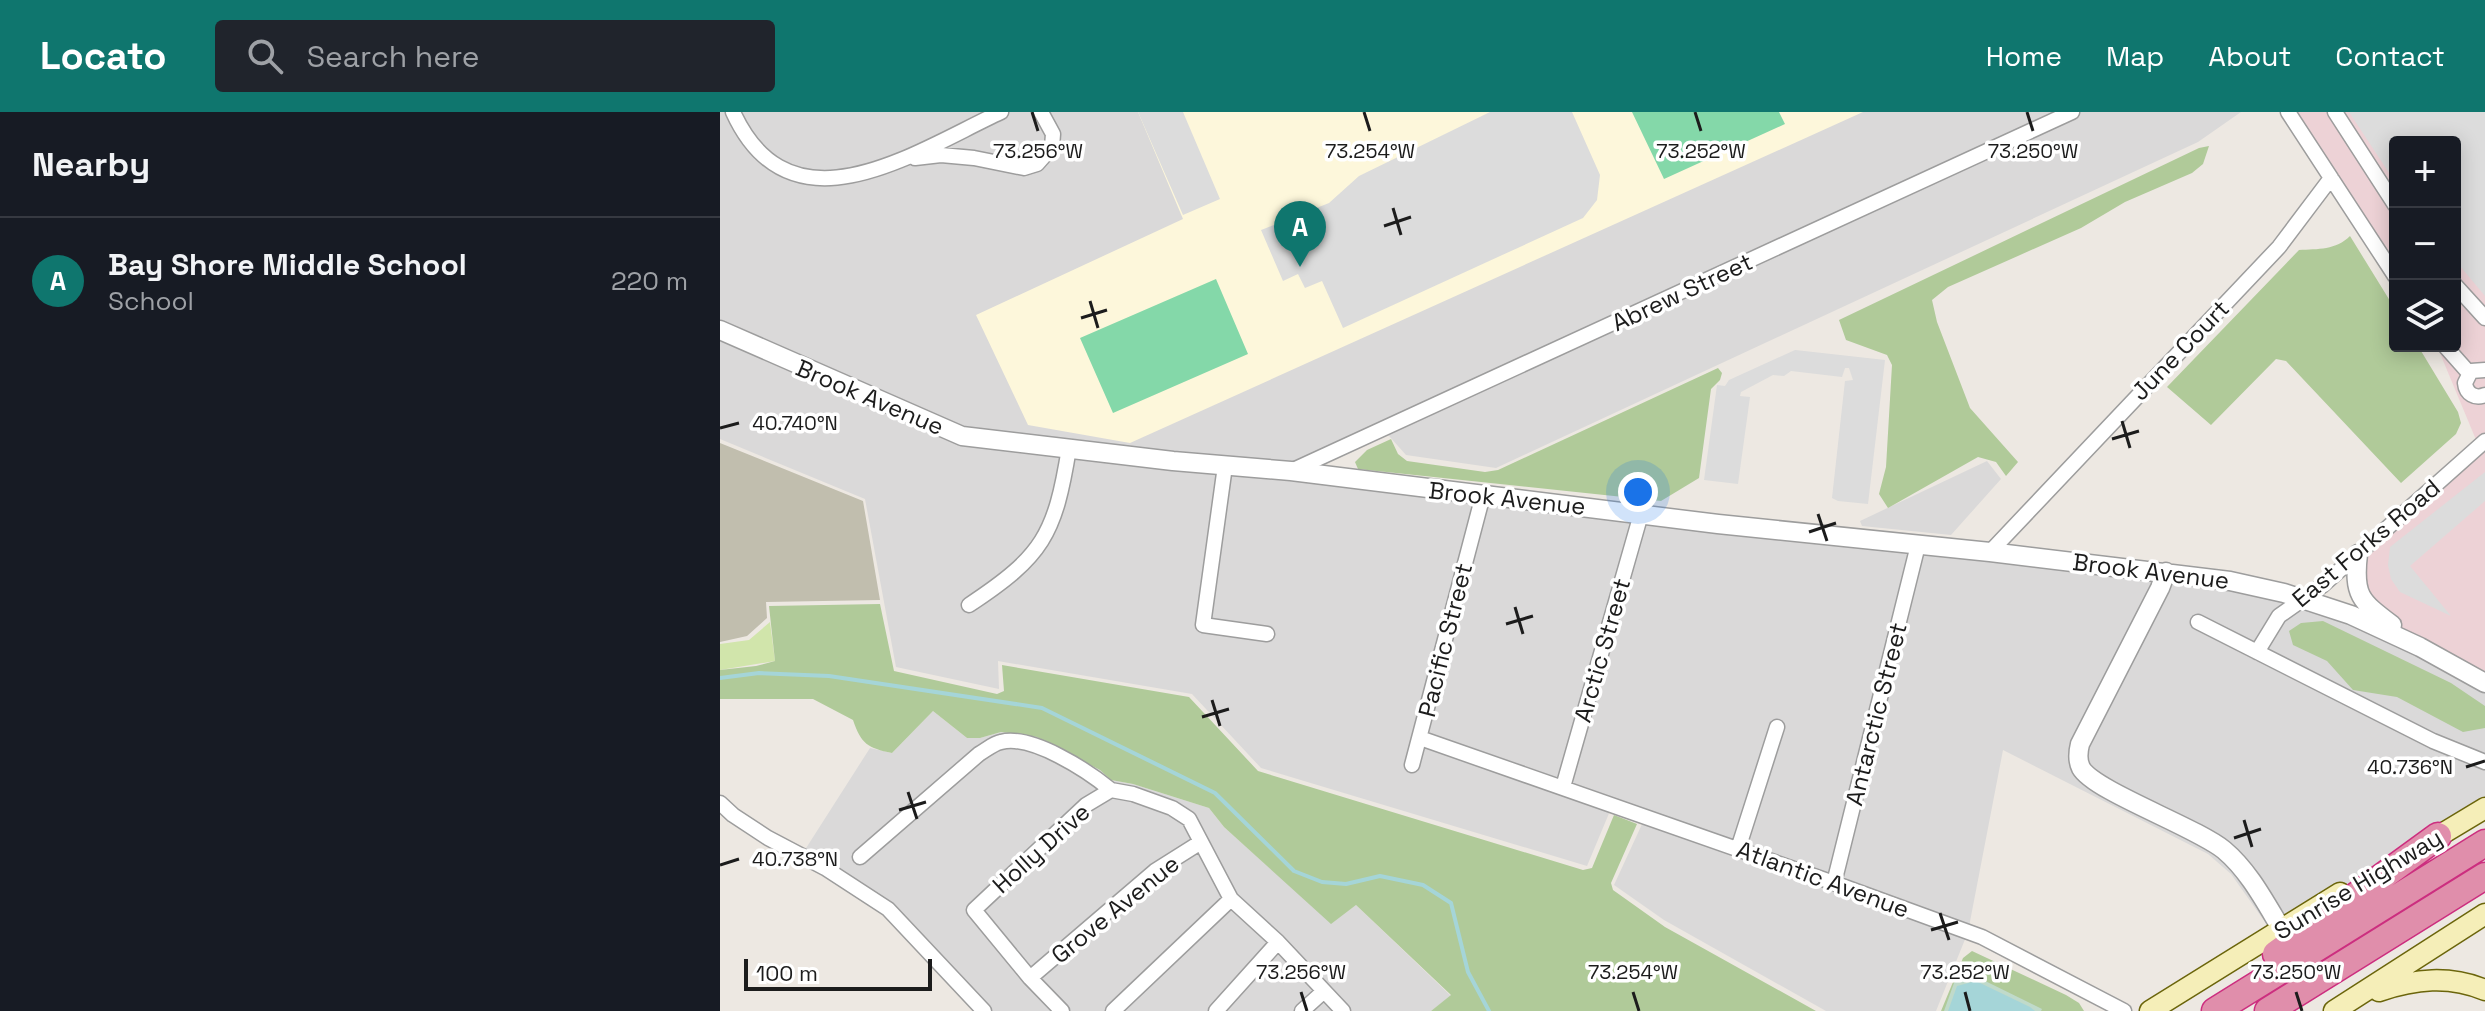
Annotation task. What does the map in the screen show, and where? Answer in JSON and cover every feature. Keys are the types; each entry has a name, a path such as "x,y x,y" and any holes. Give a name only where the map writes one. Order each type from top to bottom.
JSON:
{"highway":[{"path":"2200,1011 2438,836"},
{"name":"Sunrise Highway","path":"2215,1011 2485,843"},
{"path":"2268,1011 2485,876"}],"main road":[{"name":"Sunrise Highway","path":"2150,1011 2485,808"},
{"path":"2343,1006 2485,914"},
{"path":"2343,1006 2401,985 2438,979 2485,990"}],"street":[{"path":"733,112 743,134 767,158 795,175 823,179 856,177 911,158 1001,112"},
{"path":"911,158 941,155 1024,168 1037,164 1052,147 1053,134 1041,112"},
{"name":"Abrew Street","path":"1291,471 2072,112"},
{"path":"2288,112 2389,267"},
{"path":"2335,112 2389,196"},
{"name":"June Court","path":"1990,552 2279,247 2331,178"},
{"path":"2461,292 2485,318"},
{"name":"Brook Avenue","path":"720,330 962,436 1291,471 1641,514 2166,572 2247,584 2304,598 2351,615 2420,647 2485,683"},
{"path":"2450,352 2469,373"},
{"path":"2485,370 2476,369 2469,373 2465,383 2468,392 2479,397 2485,395"},
{"name":"East Forks Road","path":"2257,652 2279,616 2358,554 2483,444"},
{"path":"969,605 1009,578 1044,539 1057,512 1069,448"},
{"path":"1225,466 1203,625 1267,634"},
{"name":"Pacific Street","path":"1483,495 1420,738 1512,769"},
{"name":"Arctic Street","path":"1563,787 1641,514"},
{"name":"Antarctic Street","path":"1834,883 1918,545"},
{"path":"2358,554 2356,585 2362,600 2420,647"},
{"path":"2166,572 2080,744 2080,765 2085,773 2102,785 2209,840 2226,852 2251,881 2282,930"},
{"path":"2198,622 2433,741 2485,762"},
{"path":"1738,849 1777,727"},
{"path":"1412,765 1420,738"},
{"name":"Holly Drive","path":"860,857 979,754 1000,742 1020,741 1055,754 1111,790 1172,808 1189,819 1231,899 1278,942 1343,1011"},
{"name":"Atlantic Avenue","path":"1512,769 1982,937 2124,1011"},
{"name":"Holly Drive","path":"1030,978 974,910 1086,805 1111,790"},
{"path":"720,803 756,830 825,868 888,909 984,1011"},
{"name":"Grove Avenue","path":"1030,978 1155,871 1201,842"},
{"path":"1113,1011 1231,899"},
{"path":"1216,1011 1278,942"},
{"path":"1030,978 1062,1011"},
{"path":"1302,1011 1324,991"}],"shaded area":[{"path":"720,112 2241,112 2198,142 1496,468 1406,455 1382,428 1293,471 2284,593 2485,683 2485,808 2270,929 2231,874 2208,854 2003,750 1968,932 1936,1011 1826,1011 1664,920 1614,885 1643,822 1610,811 1587,866 1261,768 1192,694 998,661 999,689 896,667 865,499 720,439"},
{"path":"1138,112 1863,112 1130,443 1028,425 976,315 1183,219"},
{"path":"1138,112 1183,112 1220,199 1183,215"},
{"path":"1490,112 1572,112 1600,175 1597,200 1583,218 1343,328 1322,281 1305,288 1298,274 1283,281 1261,230 1329,203 1359,176"},
{"path":"2288,112 2485,112 2485,683 2371,609 2358,554 2479,447 2439,352 2461,352 2461,136 2389,136 2389,267"},
{"path":"2349,112 2485,112 2485,296 2461,267 2461,136 2389,136 2389,173"},
{"path":"1795,350 1885,360 1868,504 1832,498 1845,381 1853,380 1849,368 1845,368 1842,377 1791,371 1784,376 1773,375 1741,392 1740,396 1750,397 1738,484 1704,480 1717,385 1725,386 1729,380"},
{"path":"720,443 863,501 880,600 766,602 767,618 747,636 720,642"},
{"path":"1987,461 2001,479 1951,535 1862,526 1860,521"},
{"path":"2485,472 2485,501 2410,566 2451,616 2400,592 2391,579 2388,565 2390,547"},
{"path":"933,711 967,738 1001,732 1037,737 1100,770 1111,780 1209,808 1224,827 1331,923 1356,905 1451,996 1431,1011 984,1011 888,909 801,856 870,748 892,753"}],"green space":[{"path":"1632,112 1779,112 1785,124 1664,179"},
{"path":"2209,146 2203,164 2192,173 2125,202 2081,228 1948,287 1932,300 1937,322 1970,408 2018,462 2006,476 1996,462 1978,457 1888,508 1879,494 1886,467 1892,365 1887,355 1846,340 1839,320 2199,148"},
{"path":"2350,236 2389,299 2389,352 2422,352 2458,412 2461,423 2456,434 2401,483 2286,361 2276,359 2211,425 2167,387 2299,250 2320,249 2345,241"},
{"path":"1216,279 1248,354 1113,413 1080,338"},
{"path":"1718,368 1722,373 1711,389 1699,478 1661,501 1358,469 1355,462 1367,450 1391,439 1398,454 1407,461 1485,472 1498,470"},
{"path":"880,604 894,671 997,694 1004,691 1002,665 1189,697 1258,771 1583,870 1592,868 1614,815 1637,824 1611,883 1613,890 1665,927 1816,1011 1431,1011 1451,995 1356,905 1331,924 1224,827 1209,808 1111,780 1100,770 1037,737 1001,732 967,738 933,711 892,753 866,744 853,720 813,699 720,699 720,670 775,661 769,606"},
{"path":"2323,621 2451,683 2485,706 2485,728 2463,732 2397,697 2353,690 2327,661 2293,645 2289,631 2301,623"},
{"path":"770,622 775,661 720,670 720,644 749,640"},
{"path":"1972,951 2066,995 2079,1003 2084,1011 1941,1011 1963,958"},
{"path":"1966,976 1977,977 2042,1009 1944,1011 1954,983"}],"water":[{"path":"1976,981 2035,1011 1948,1011 1957,986"}],"waterway":[{"path":"720,678 759,673 829,676 1042,708 1215,793 1294,871 1322,882 1346,884 1380,876 1423,885 1451,903 1468,972 1489,1011"}],"place":[{"name":"Bay Shore Middle School","path":"1300,267"}]}
